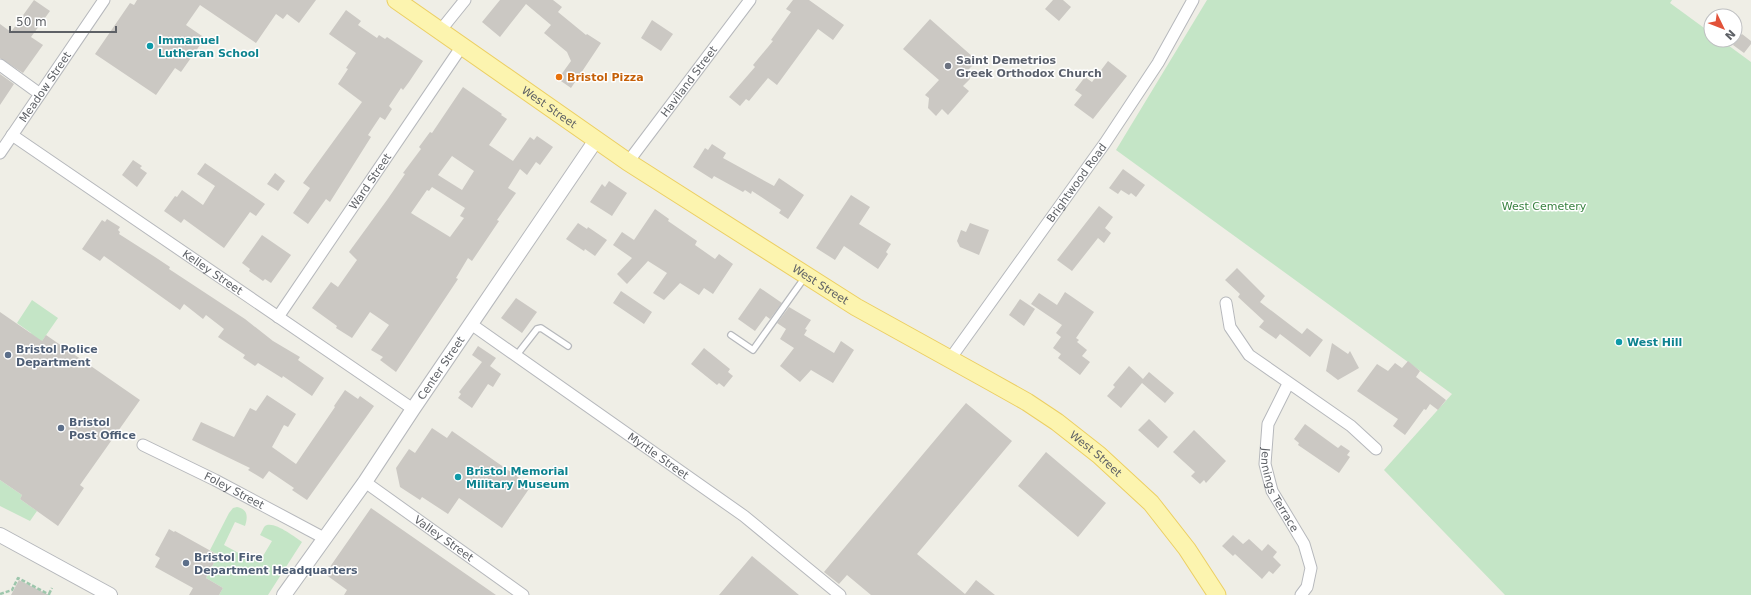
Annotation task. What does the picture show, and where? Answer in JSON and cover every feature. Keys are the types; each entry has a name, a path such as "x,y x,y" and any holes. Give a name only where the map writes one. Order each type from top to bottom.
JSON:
{"main road":[{"name":"West Street","path":"396,0 628,162 856,307 1027,402 1057,422 1099,455 1151,503 1170,526 1217,595"}],"street":[{"name":"Meadow Street","path":"0,153 104,0"},
{"path":"440,31 465,0"},
{"name":"Haviland Street","path":"628,162 750,0"},
{"name":"Brightwood Road","path":"950,359 1105,143 1158,63 1193,0"},
{"name":"Ward Street","path":"278,317 462,46"},
{"path":"0,65 40,94"},
{"name":"Kelley Street","path":"12,135 413,409"},
{"name":"Center Street","path":"284,595 364,482 596,140"},
{"path":"1226,303 1230,327 1249,355 1288,384 1350,426 1376,449"},
{"name":"Myrtle Street","path":"471,324 744,516 840,595"},
{"name":"Jennings Terrace","path":"1288,384 1268,424 1265,464 1272,491 1304,544 1311,568 1307,587 1301,595"},
{"name":"Foley Street","path":"143,445 215,480 324,538"},
{"name":"Valley Street","path":"364,482 523,595"},
{"path":"0,535 110,595"}],"lane":[{"path":"732,335 753,350 806,275"},
{"path":"516,356 537,329 541,328 568,346"}],"path":[{"path":"0,594 12,590 18,578 49,595 52,588"}],"green space":[{"name":"West Cemetery","path":"1207,0 1672,0 1670,3 1703,27 1703,48 1732,48 1751,62 1751,595 1505,595 1384,470 1452,394 1116,150"},
{"path":"32,300 58,318 35,351 31,333 17,323"},
{"path":"0,480 22,495 20,499 37,511 30,521 0,506"},
{"path":"233,508 241,508 246,514 247,520 245,526 235,522 224,545 244,556 247,554 260,561 272,541 260,535 264,527 269,525 273,525 284,530 302,542 268,595 219,595 223,588 206,578 218,555 210,550 229,513"}],"building":[{"path":"34,0 50,11 31,37 43,45 23,73 0,58 0,24 11,32"},
{"name":"Immanuel Lutheran School","path":"137,0 316,0 299,23 287,14 283,19 276,14 256,43 200,5 186,25 205,38 181,72 175,68 156,95 95,54 130,3 134,5"},
{"path":"500,0 553,0 562,7 558,12 586,35 587,34 601,43 571,88 558,79 571,61 567,52 544,33 551,25 526,4 500,37 482,22"},
{"path":"793,0 809,0 844,25 833,40 818,29 777,85 768,78 749,101 746,99 740,106 729,97 755,67 753,65 773,41 771,40 791,12 786,9"},
{"path":"1053,0 1063,0 1071,7 1059,21 1045,9"},
{"path":"346,10 361,21 358,25 377,38 379,35 385,39 387,37 423,61 403,90 401,88 389,106 392,109 385,120 380,117 368,135 371,137 330,202 326,199 308,224 293,213 310,188 303,183 362,102 338,84 356,53 329,34"},
{"name":"Saint Demetrios Greek Orthodox Church","path":"930,19 973,57 972,58 976,62 968,70 970,79 963,86 969,91 948,115 942,109 936,116 928,108 929,98 925,95 939,80 903,49"},
{"path":"652,20 673,34 661,51 641,38"},
{"path":"1743,35 1751,41 1751,44 1744,53 1737,48 1743,48"},
{"path":"1108,61 1127,76 1093,119 1074,105 1082,95 1075,90 1085,77 1092,82"},
{"path":"0,74 14,84 0,105"},
{"path":"463,87 507,119 489,145 513,161 530,137 534,140 537,136 553,147 540,165 536,162 527,175 520,169 508,188 516,193 497,220 499,221 472,261 468,258 456,278 458,279 396,372 380,360 383,357 371,350 389,325 370,312 352,338 336,328 337,326 312,308 331,282 338,287 357,260 349,252 405,174 403,173 421,149 419,147 430,132 432,133","holes":["452,156 474,171 462,190 438,175","432,187 465,208 460,216 464,218 450,237 411,213 427,190 429,191"]},
{"path":"712,144 726,153 723,158 774,186 779,178 804,195 788,219 779,213 781,210 752,191 751,194 745,190 743,192 714,176 712,179 693,167 705,148 708,150"},
{"path":"133,160 142,166 140,168 147,173 137,187 122,175"},
{"path":"205,163 265,204 256,216 250,212 224,248 184,219 181,223 164,211 175,196 177,197 182,190 203,205 215,186 197,174"},
{"path":"1123,169 1145,185 1136,197 1131,193 1129,195 1121,190 1118,194 1109,188"},
{"path":"275,173 285,181 278,191 267,184"},
{"path":"609,181 627,193 612,216 590,202 602,184 605,187"},
{"path":"851,195 870,207 859,224 891,244 886,252 888,254 878,269 844,246 835,260 816,248"},
{"path":"1099,206 1113,217 1105,228 1111,233 1104,243 1098,238 1072,271 1057,260"},
{"path":"655,209 669,219 668,221 697,241 695,245 715,259 719,254 733,264 713,294 704,288 699,295 680,283 664,300 653,293 667,273 648,261 627,284 617,274 632,258 613,245 622,232 634,240"},
{"path":"107,219 120,227 118,230 120,232 119,234 245,319 273,341 300,357 298,360 324,378 312,396 283,376 282,378 258,363 255,366 243,358 245,355 218,337 224,329 206,315 203,319 184,304 180,310 104,256 100,261 82,249 102,220 105,222"},
{"path":"578,223 587,229 588,227 607,240 595,256 585,249 584,251 566,239"},
{"path":"970,223 989,230 979,255 960,247 957,241 961,230 966,232"},
{"path":"262,235 291,255 271,283 265,279 263,281 249,271 250,269 242,263"},
{"path":"1237,268 1265,296 1260,302 1302,334 1307,328 1323,340 1310,357 1280,334 1276,339 1259,327 1264,321 1238,297 1240,294 1225,280"},
{"path":"760,288 782,303 770,319 766,316 755,331 738,319"},
{"path":"621,291 652,312 644,324 613,303"},
{"path":"1065,292 1094,312 1076,338 1079,340 1077,342 1087,350 1082,356 1090,362 1080,375 1058,358 1061,354 1053,348 1061,337 1056,333 1062,325 1031,304 1039,293 1057,305"},
{"path":"516,298 537,312 522,333 501,318"},
{"path":"1020,299 1035,309 1024,326 1009,315"},
{"path":"789,307 811,320 805,329 807,330 804,335 834,353 841,341 854,350 833,383 811,370 800,382 780,366 794,348 780,339 786,329 777,323"},
{"name":"Bristol Post Office","path":"0,312 42,341 46,335 140,400 80,485 84,488 58,526 20,499 22,495 0,480"},
{"path":"1332,343 1348,354 1350,351 1359,368 1338,380 1326,371"},
{"path":"478,346 496,358 490,366 501,374 493,387 488,384 472,408 458,398 461,394 459,392 482,362 472,355"},
{"path":"704,348 730,369 728,372 733,376 724,387 719,383 717,385 691,364"},
{"path":"1408,361 1420,371 1416,377 1446,400 1438,410 1430,404 1426,410 1424,409 1405,435 1393,426 1398,419 1357,391 1377,364 1388,371 1395,363 1402,368"},
{"path":"1129,366 1143,379 1149,372 1174,393 1165,403 1142,383 1121,408 1107,396 1115,387 1113,385"},
{"path":"345,390 358,399 360,396 374,406 307,500 292,490 294,488 269,471 263,479 248,470 250,468 192,440 201,422 234,437 250,408 256,411 267,395 296,414 288,427 284,425 272,447 296,464"},
{"path":"966,403 1012,441 917,554 965,594 976,580 995,595 871,595 847,575 839,584 824,572"},
{"path":"1149,419 1168,437 1158,448 1138,430"},
{"path":"1305,424 1338,448 1341,445 1350,451 1347,455 1350,457 1339,473 1298,445 1299,443 1294,439"},
{"name":"Bristol Memorial Military Museum","path":"432,428 447,438 452,431 531,486 502,528 459,498 448,514 422,497 420,500 400,487 396,468 409,449 415,453"},
{"path":"1194,430 1226,461 1206,483 1204,480 1200,484 1191,476 1195,472 1173,452"},
{"path":"1046,452 1106,503 1078,537 1018,486"},
{"path":"371,508 496,595 344,595 347,590 325,574"},
{"name":"Bristol Fire Department Headquarters","path":"169,529 218,555 206,578 223,588 219,595 189,595 193,588 155,567 160,558 155,555"},
{"path":"1233,535 1243,544 1249,539 1262,551 1268,544 1277,552 1273,557 1281,565 1273,574 1269,571 1262,579 1235,554 1233,556 1222,546"},
{"path":"752,556 799,595 719,595"},
{"path":"19,580 49,595 11,595"}],"place":[{"name":"Immanuel Lutheran School","path":"150,46"},
{"name":"Saint Demetrios Greek Orthodox Church","path":"948,66"},
{"name":"Bristol Pizza","path":"559,77"},
{"name":"West Hill","path":"1619,342"},
{"name":"Bristol Police Department","path":"8,355"},
{"name":"Bristol Post Office","path":"61,428"},
{"name":"Bristol Memorial Military Museum","path":"458,477"},
{"name":"Bristol Fire Department Headquarters","path":"186,563"}]}
